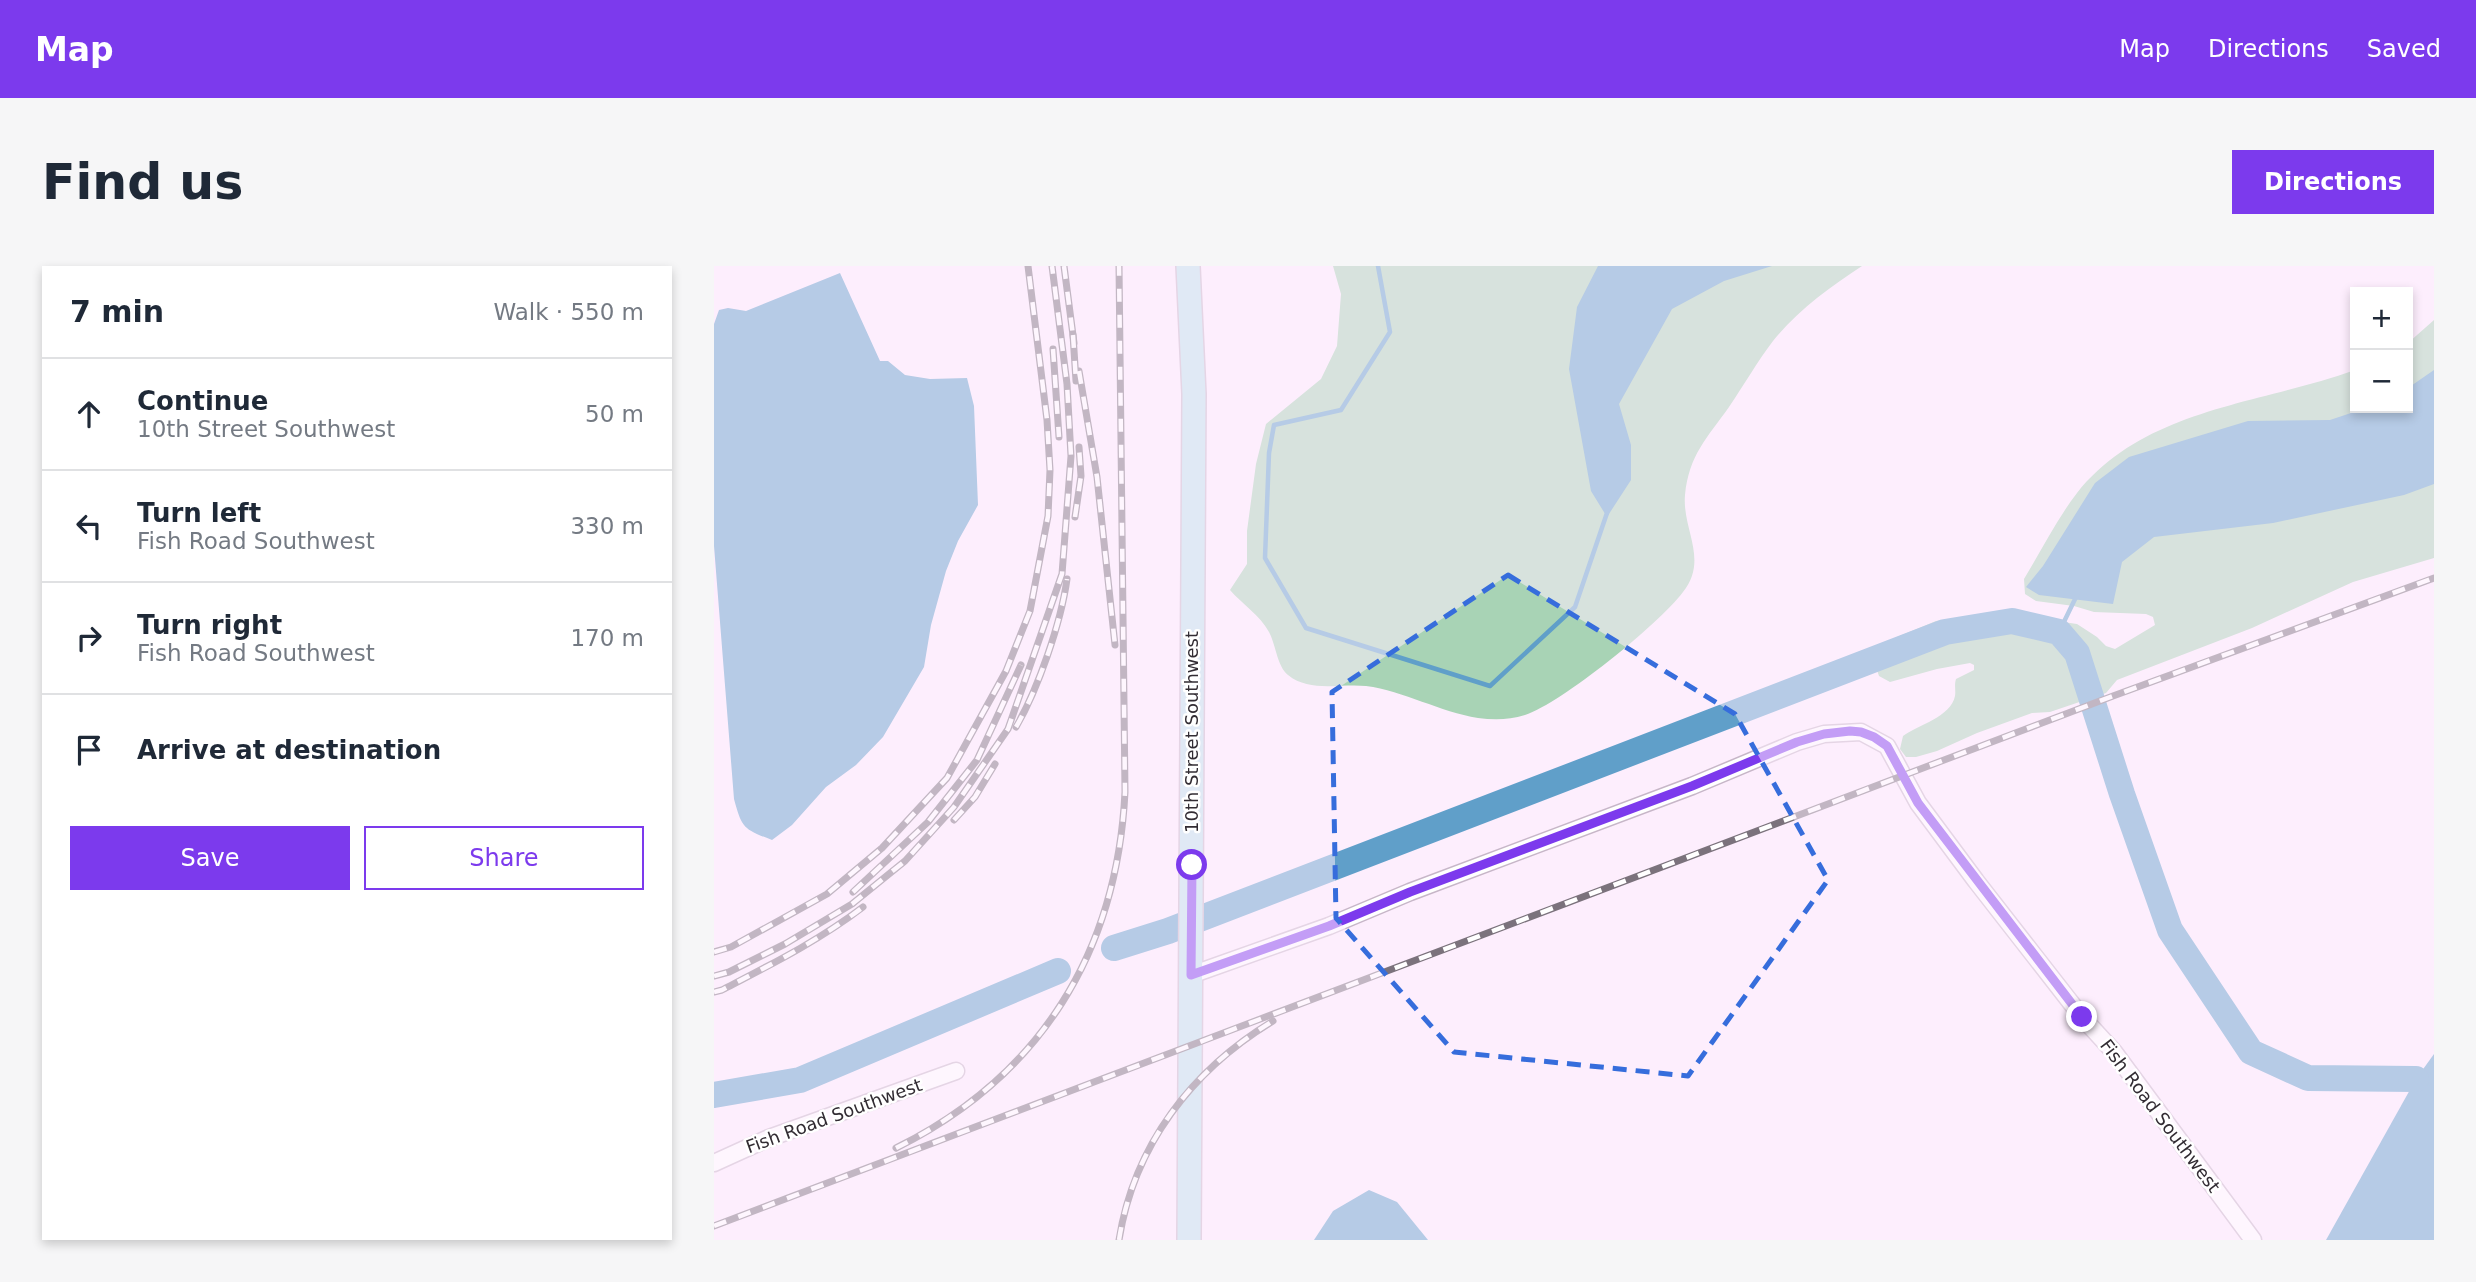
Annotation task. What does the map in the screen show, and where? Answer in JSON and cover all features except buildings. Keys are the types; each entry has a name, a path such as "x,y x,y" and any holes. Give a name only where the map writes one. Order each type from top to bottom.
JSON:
{"main road":[{"name":"10th Street Southwest","path":"1188,266 1194,394 1189,1240"}],"street":[{"name":"Fish Road Southwest","path":"1191,975 1329,926 1410,892 1692,786 1797,742 1824,734 1861,732 1887,746 1918,803 2082,1017 2114,1052 2253,1240"},
{"name":"Fish Road Southwest","path":"714,1163 769,1138 956,1071"}],"highlighted area":[{"path":"1508,575 1735,714 1828,880 1688,1076 1454,1052 1336,918 1332,692"}],"green space":[{"path":"1333,266 1862,266 1814,300 1782,330 1700,448 1690,469 1685,495 1694,568 1683,592 1632,642 1562,695 1525,715 1496,719 1464,715 1394,692 1366,686 1316,686 1297,681 1281,666 1265,626 1230,590 1247,564 1247,531 1256,464 1266,424 1321,379 1337,346 1341,294"},
{"path":"2434,320 2434,558 2353,582 2252,628 2117,680 2106,693 2050,712 2032,713 1937,751 1906,757 1900,749 1903,736 1947,710 1955,696 1956,679 1974,670 1974,665 1970,663 1937,669 1890,682 1879,676 1876,667 1883,649 1897,637 1936,621 2015,615 2077,624 2106,646 2115,649 2155,625 2153,617 2146,614 2094,612 2074,606 2036,601 2025,594 2024,579 2056,524 2077,493 2104,465 2135,443 2206,412 2350,372 2350,413 2413,413 2413,339"}],"water":[{"path":"1598,266 1772,266 1724,281 1672,309 1619,404 1631,445 1631,480 1607,517 1591,491 1569,369 1577,307"},
{"path":"840,273 880,361 888,361 905,375 930,379 967,378 974,406 978,505 958,541 946,571 931,625 924,667 883,737 856,765 826,787 792,825 772,840 745,826 734,799 714,546 714,324 719,310 728,308 746,311"},
{"path":"2434,370 2434,484 2404,495 2273,523 2154,537 2122,562 2113,604 2039,595 2026,587 2043,566 2095,483 2129,457 2248,421 2330,420 2351,413 2413,413 2413,385"},
{"path":"2434,1054 2434,1240 2326,1240 2416,1079"},
{"path":"1369,1190 1397,1202 1428,1240 1314,1240 1333,1211"}],"waterway":[{"path":"1378,266 1390,332 1341,410 1274,425 1269,453 1265,558 1306,628 1490,686 1575,607 1607,513"},
{"path":"2059,632 2077,595"},
{"path":"1114,948 1168,931 1945,632 2012,621 2059,632 2077,653 2122,794 2170,930 2251,1052 2308,1078 2416,1079"},
{"path":"714,1095 800,1080 1058,971"}],"railway":[{"path":"714,952 731,947 827,894 882,848 947,778 1006,671 1030,611 1048,516 1050,470 1047,420 1028,266"},
{"path":"714,976 729,972 785,944 852,904 905,861 954,807 1008,729 1062,574 1071,456 1067,384 1052,266"},
{"path":"1064,266 1074,343"},
{"path":"896,1148 947,1119 992,1084 1030,1046 1062,1003 1087,956 1106,905 1119,850 1125,792 1119,266"},
{"path":"1073,335 1076,381"},
{"path":"1053,349 1059,437"},
{"path":"1079,371 1097,477 1115,645"},
{"path":"1075,517 1081,476 1079,447"},
{"path":"714,1226 2113,696 2434,578"},
{"path":"1016,727 1048,655 1067,579"},
{"path":"853,892 928,822 977,760 1021,665"},
{"path":"954,820 975,797 995,764"},
{"path":"714,992 794,952 863,907"},
{"path":"1119,1240 1138,1173 1171,1113 1217,1063 1273,1021"}],"route":[{"path":"1192,865 1191,975 1329,926 1410,892 1692,786 1797,742 1824,734 1861,732 1887,746 1918,803 2082,1017"}]}
